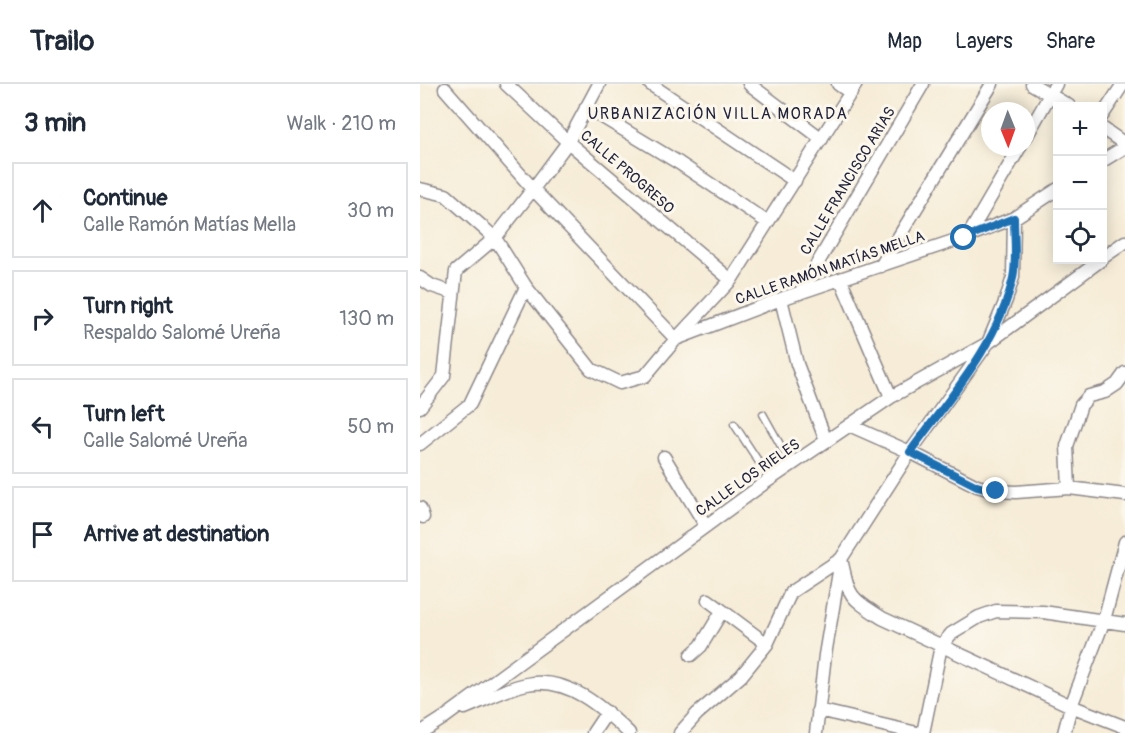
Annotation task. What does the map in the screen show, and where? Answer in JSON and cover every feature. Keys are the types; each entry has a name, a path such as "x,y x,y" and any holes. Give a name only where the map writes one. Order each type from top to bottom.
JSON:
{"street":[{"name":"CALLE PROGRESO","path":"506,84 568,142 730,280"},
{"path":"420,407 444,376 456,271 495,238 533,189 568,142 599,84"},
{"path":"650,84 795,180"},
{"path":"749,84 822,140"},
{"path":"445,89 533,189 676,339 730,280 822,140 853,89 838,84"},
{"name":"CALLE FRANCISCO ARIAS","path":"800,293 923,84"},
{"path":"881,266 992,84"},
{"path":"1032,84 1053,89 1065,102"},
{"path":"1107,108 1123,84"},
{"path":"1035,121 1053,89"},
{"path":"586,107 679,163 767,222"},
{"path":"1107,132 1125,146 1107,158"},
{"path":"968,236 1015,156"},
{"path":"420,189 446,195 495,238 526,287 470,404 420,444"},
{"name":"CALLE RAMÓN MATÍAS MELLA","path":"526,287 591,369 620,383 645,376 676,339 781,299 968,236 1014,218 1053,190"},
{"path":"816,733 825,655 841,559 910,452 988,343 1013,277 1014,218"},
{"name":"CALLE LOS RIELES","path":"1107,255 1125,242"},
{"name":"CALLE LOS RIELES","path":"420,733 770,479 891,396 988,343 1095,264"},
{"path":"420,278 432,286 453,293"},
{"path":"841,280 891,396"},
{"path":"781,299 797,364 826,441"},
{"path":"1069,488 1067,446 1081,405 1089,396 1105,392 1117,384 1125,373"},
{"path":"849,425 910,452 977,486 996,491 1016,492 1069,488 1125,495"},
{"path":"664,457 706,526"},
{"path":"1064,733 1071,706 1104,620 1125,542"},
{"path":"680,733 697,714 741,676 766,644 791,592 841,559"},
{"path":"841,559 848,592 882,618 1071,706 1125,727"},
{"path":"708,600 766,644"},
{"path":"692,655 701,646 722,611"},
{"path":"923,733 941,646 962,626 996,611 1043,612 1125,624"},
{"path":"432,733 445,717 512,688 542,682 571,689 608,712 629,733"},
{"path":"818,710 917,733"},
{"path":"593,733 608,712"}],"lane":[{"path":"762,414 791,465"},
{"path":"734,424 770,479"}],"district":[{"name":"URBANIZACIÓN VILLA MORADA","path":"718,114"}],"route":[{"path":"964,238 1014,218 1013,277 988,343 910,452 954,476 996,491"}]}
